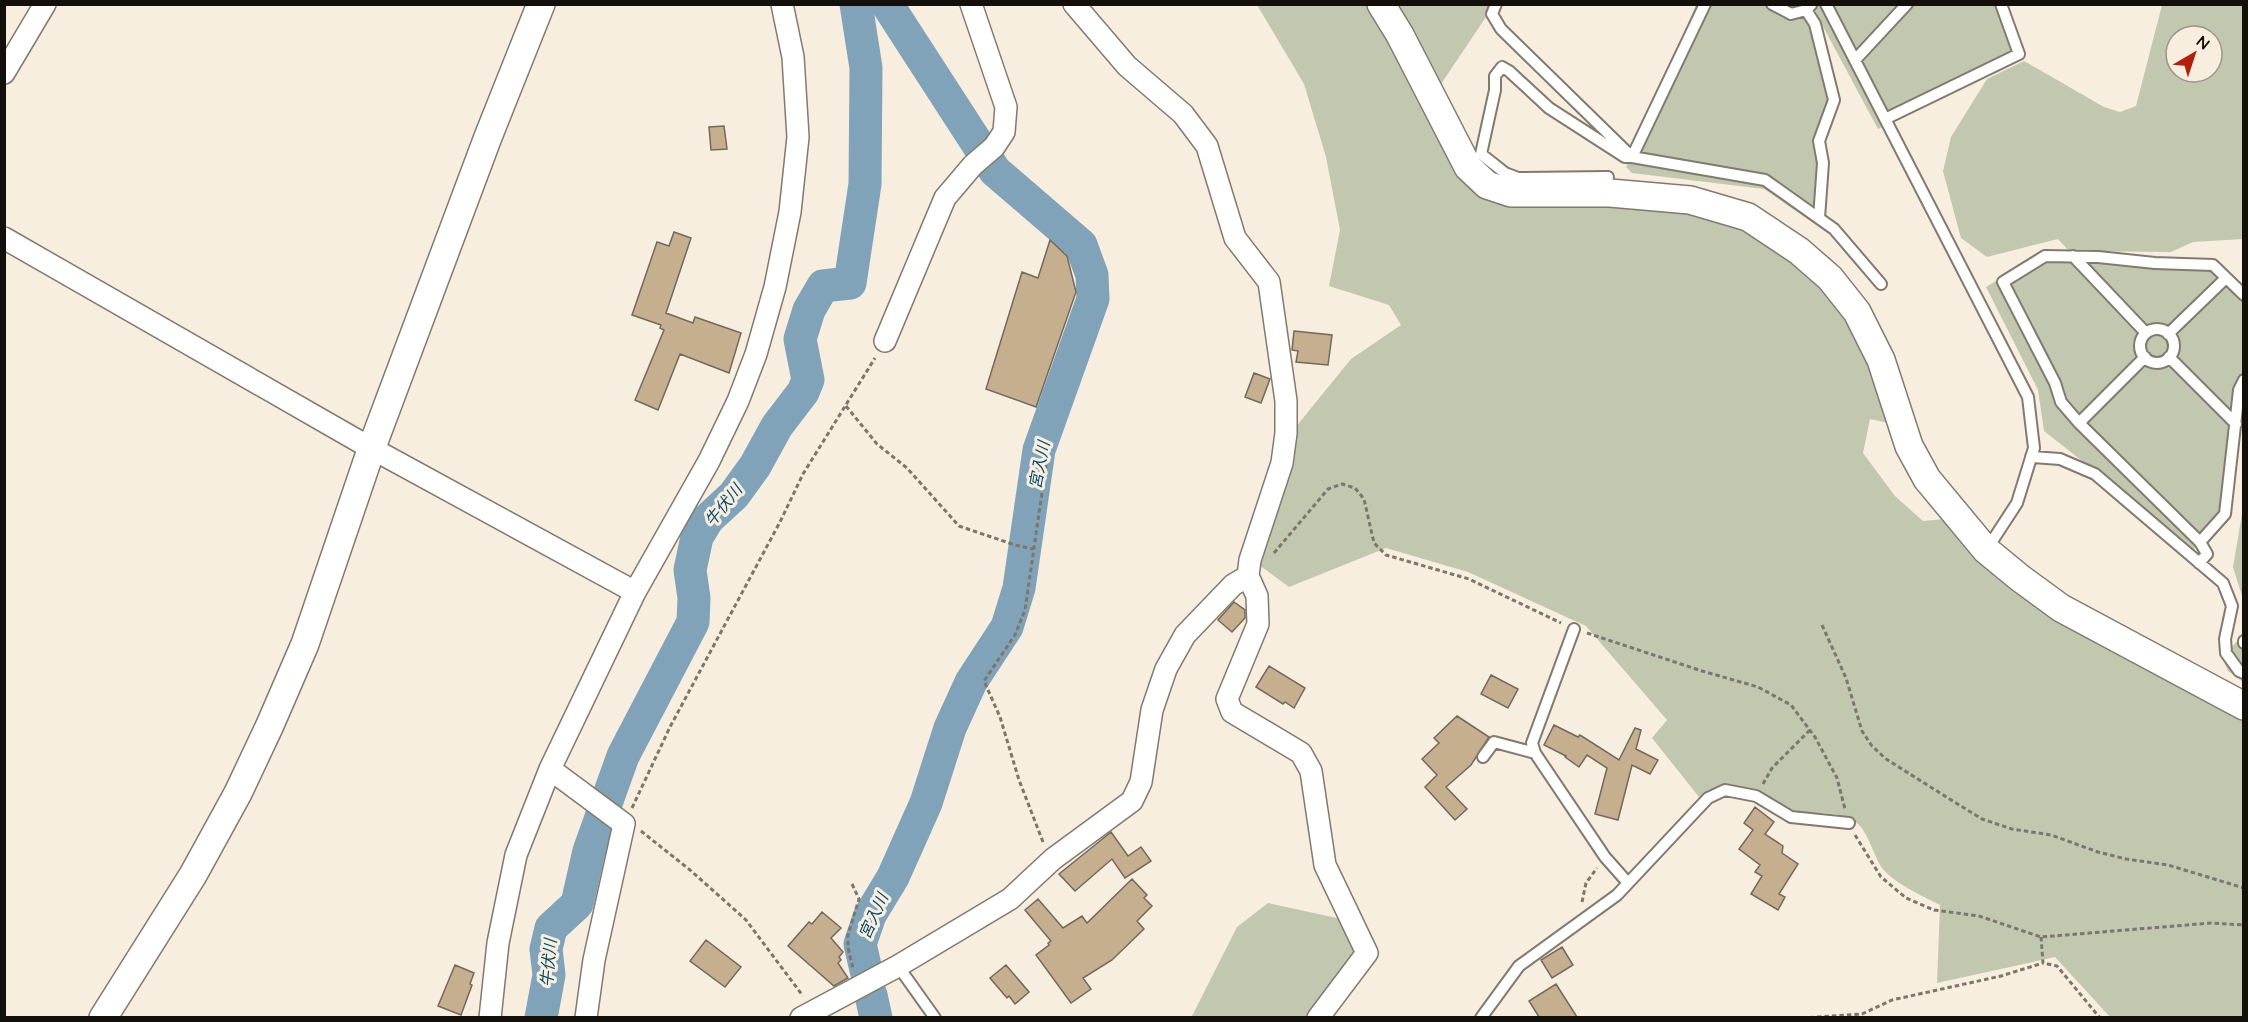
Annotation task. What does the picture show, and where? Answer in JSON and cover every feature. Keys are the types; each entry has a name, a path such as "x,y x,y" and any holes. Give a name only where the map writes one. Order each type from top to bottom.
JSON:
{"street":[{"path":"4,73 45,4"},
{"path":"102,1017 193,875 238,794 305,644 372,447 488,137 541,4"},
{"path":"490,1017 498,943 516,855 550,769 635,592 709,461 738,401 756,354 775,286 790,212 798,137 793,57 782,4"},
{"path":"885,341 945,198 973,165 994,147 1004,132 1006,107 971,4"},
{"path":"1074,4 1126,66 1183,114 1208,146 1235,238 1269,282 1286,401 1286,433 1282,463 1250,560 1248,576 1257,596 1258,624 1227,699 1232,712 1301,753 1311,771 1325,865 1367,953 1318,1017"},
{"path":"1381,4 1400,35 1468,167 1487,185 1511,193 1610,193 1690,200 1748,217 1799,251 1830,278 1857,312 1881,360 1909,446 1927,479 1986,550 2061,608 2244,706"},
{"path":"4,238 372,447 635,592"},
{"path":"807,1014 898,966 1010,899 1053,859 1132,801 1141,782 1152,710 1166,669 1185,635 1233,585 1248,576"},
{"path":"550,769 624,825 594,960 586,1017"}],"lane":[{"path":"1496,4 1492,14 1501,29 1632,157"},
{"path":"1632,157 1705,4"},
{"path":"1772,4 1791,14 1808,7 1815,24 1834,100 1819,141 1823,163 1819,218"},
{"path":"1826,4 2028,397 2034,448 2017,503 1986,550"},
{"path":"1855,60 1907,4"},
{"path":"1885,119 2019,54 2001,4"},
{"path":"1608,177 1518,178 1505,173 1481,154 1495,90 1495,76 1502,67 1509,70 1549,108 1625,157 1765,180 1834,229 1881,284"},
{"path":"2199,563 2207,554 2200,542 2079,423 2061,402 2055,383 2003,282 2045,256 2073,256 2213,265 2244,296"},
{"path":"2073,256 2146,333"},
{"path":"2168,334 2226,278"},
{"path":"2158,329 2168,334 2173,344 2169,357 2157,363 2145,357 2140,345 2146,333 2158,329"},
{"path":"2079,423 2145,357"},
{"path":"2169,357 2235,424"},
{"path":"2200,542 2225,514 2239,390 2244,380"},
{"path":"2031,457 2060,459 2095,474 2223,583 2232,606 2225,639 2226,653 2239,671 2244,673"},
{"path":"1574,629 1532,743 1535,753 1605,857 1628,883"},
{"path":"1483,757 1494,742 1535,753"},
{"path":"1481,1017 1519,966 1617,895 1708,798 1725,790 1756,796 1791,817 1849,823"},
{"path":"898,966 935,1017"}],"path":[{"path":"807,1014 784,969 746,920 645,833 624,825 670,727 780,522 803,474 885,341"},
{"path":"846,406 877,444 907,468 959,526 1033,549"},
{"path":"1046,465 1025,610 1015,635 984,681 1000,717 1018,780 1046,848 1053,859"},
{"path":"1248,576 1268,560 1328,489 1342,484 1355,488 1364,499 1374,543 1386,555 1470,579 1574,629 1758,687 1791,705 1810,730 1837,778 1849,823 1863,849 1881,877 1906,898 1934,910 1979,916 2041,937 2211,923 2244,925"},
{"path":"1822,625 1846,678 1862,731 1872,746 1886,759 1982,819 2012,829 2051,835 2098,852 2126,859 2168,865 2244,888"},
{"path":"1756,796 1772,768 1810,730"},
{"path":"1578,923 1586,883 1605,857"},
{"path":"852,884 859,899 850,924 848,947 859,986"},
{"path":"2041,937 2043,963"},
{"path":"1802,1017 1862,1014 1892,1000 2001,976 2043,963 2057,966 2100,1017"}],"green space":[{"path":"1257,5 1371,5 1470,183 1676,209 1730,221 1818,280 1848,318 1866,354 1889,423 1870,419 1863,453 1895,496 1923,521 1945,519 2039,606 2121,657 2243,720 2243,1017 2110,1017 2055,957 1937,983 1940,905 1909,889 1887,874 1862,828 1851,819 1836,814 1793,810 1766,795 1738,786 1719,788 1699,797 1652,738 1667,720 1586,626 1468,572 1386,548 1289,587 1255,562 1290,434 1351,359 1401,325 1389,305 1329,286 1340,230 1326,157 1304,84"},
{"path":"1390,5 1494,5 1437,90"},
{"path":"1696,5 2005,5 2023,57 1878,129 1819,19 1838,107 1822,142 1829,163 1825,231 1764,189 1632,173 1626,167"},
{"path":"2162,5 2243,5 2243,239 2193,242 2171,252 2069,251 2058,239 1987,257 1961,238 1943,171 1951,137 1987,79 2024,61 2104,107 2120,112 2136,106"},
{"path":"2042,253 2094,253 2213,260 2243,293 2243,389 2229,516 2194,549 2044,431 2038,390 1986,287"},
{"path":"2243,508 2243,599 2233,567"},
{"path":"2243,635 2243,682 2228,671 2222,657"},
{"path":"1268,903 1346,920 1360,956 1310,1017 1191,1018 1237,927"}],"building":[{"path":"724,126 727,149 711,150 709,127"},
{"path":"674,232 691,238 666,313 693,323 695,317 741,333 729,373 680,354 658,410 635,400 664,330 660,328 661,325 632,315 657,242 669,246"},
{"path":"1050,240 1067,256 1076,292 1036,407 986,389 1022,272 1038,278"},
{"path":"1294,331 1332,335 1328,365 1296,362 1298,351 1292,350"},
{"path":"1254,373 1270,379 1261,403 1245,397"},
{"path":"1234,602 1245,610 1245,618 1232,632 1218,620"},
{"path":"1269,666 1305,688 1294,708 1285,702 1283,704 1256,687"},
{"path":"1491,675 1518,689 1508,708 1481,694"},
{"path":"1457,716 1489,737 1471,765 1446,787 1467,809 1455,820 1425,787 1437,775 1422,759 1439,743 1434,738"},
{"path":"1554,725 1578,737 1580,735 1619,760 1635,728 1641,730 1636,749 1658,760 1650,774 1632,765 1618,820 1595,814 1607,768 1587,755 1579,767 1566,756 1544,745"},
{"path":"1755,807 1774,822 1765,834 1783,846 1782,853 1798,864 1779,894 1785,897 1778,910 1751,894 1762,876 1755,872 1760,865 1739,849 1753,830 1744,823"},
{"path":"1111,832 1128,856 1141,847 1151,861 1125,878 1112,859 1075,891 1059,874"},
{"path":"1132,879 1147,895 1144,898 1152,906 1137,921 1144,929 1112,960 1083,978 1091,989 1071,1003 1036,955 1051,941 1025,910 1038,899 1063,928 1082,916 1087,923"},
{"path":"822,912 841,928 831,938 843,952 838,963 848,978 834,986 788,946 809,922 812,924"},
{"path":"706,940 741,967 725,987 690,961"},
{"path":"1562,947 1573,965 1552,978 1541,960"},
{"path":"455,965 474,973 461,1015 438,1006"},
{"path":"1006,965 1029,992 1015,1004 990,978"},
{"path":"1556,984 1577,1017 1539,1017 1529,1001"}],"waterway":[{"name":"牛伏川","path":"541,1018 549,975 546,949 551,928 577,904 589,851 623,756 693,622 694,598 690,570 697,537 708,519 734,495 755,466 777,426 803,392 808,380 800,339 809,310 823,286 850,283 865,184 866,68 856,4"},
{"name":"宮入川","path":"866,970 860,944 870,915 893,877 926,803 950,728 971,682 1007,627 1019,588 1039,450 1093,299 1092,275 1081,245 995,171 887,4"},
{"name":"宮入川","path":"871,995 876,1018"}]}
